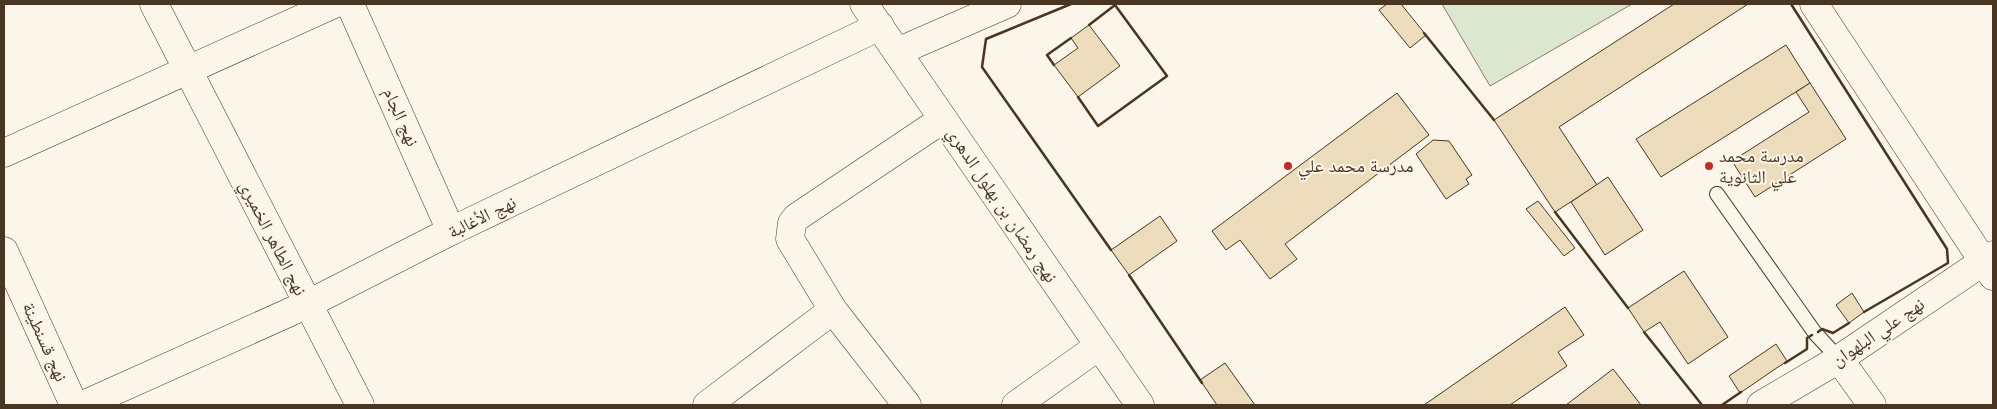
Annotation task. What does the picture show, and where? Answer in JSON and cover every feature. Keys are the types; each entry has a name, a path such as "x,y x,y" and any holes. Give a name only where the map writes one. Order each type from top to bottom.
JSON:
{"street":[{"name":"نهج الطاهر الخميري","path":"154,4 360,405"},
{"path":"4,154 334,4"},
{"name":"نهج الجام","path":"350,4 451,231"},
{"name":"نهج رمضان بن بهلول الدهري","path":"864,4 1140,405"},
{"path":"897,52 1007,4"},
{"path":"1825,7 1990,264"},
{"name":"نهج الأغالبة","path":"83,405 308,304 451,231 880,26"},
{"path":"907,405 833,310 790,239 792,223 797,217 943,119"},
{"name":"نهج قسنطينة","path":"4,251 74,405"},
{"name":"نهج علي البلهوان","path":"1761,405 1839,359 1990,264"},
{"path":"707,405 833,310"},
{"path":"1016,405 1098,346"},
{"path":"1839,359 1872,405"}],"lane":[{"path":"1717,194 1815,333 1839,359"}],"green space":[{"path":"1442,4 1632,4 1490,86"}],"building":[{"path":"1387,4 1401,4 1426,35 1410,48 1379,10"},
{"path":"1674,4 1748,4 1559,127 1597,185 1555,212 1494,120"},
{"path":"1089,25 1120,66 1078,97 1054,65 1078,48 1071,38"},
{"path":"1786,45 1810,83 1661,177 1636,139"},
{"path":"1810,83 1846,139 1755,197 1732,161 1809,112 1796,92"},
{"path":"1397,93 1429,135 1285,244 1297,259 1270,279 1240,240 1226,250 1212,231"},
{"path":"1433,140 1449,141 1472,175 1466,179 1469,184 1446,199 1416,154"},
{"path":"1608,177 1643,230 1605,255 1571,202"},
{"path":"1538,201 1575,248 1564,256 1526,209"},
{"path":"1160,216 1177,241 1129,275 1111,250"},
{"path":"1684,271 1728,337 1688,364 1660,322 1644,332 1628,308"},
{"path":"1852,293 1864,312 1849,323 1836,305"},
{"path":"1565,307 1584,335 1558,352 1567,366 1510,405 1424,405"},
{"path":"1776,344 1787,361 1740,393 1729,376"},
{"path":"1225,363 1255,405 1217,405 1200,380"},
{"path":"1613,369 1641,405 1566,405"}],"wall":[{"path":"1071,4 986,39 982,67 1111,250"},
{"path":"1791,4 1947,249 1948,263 1864,312"},
{"path":"1078,97 1098,126 1167,76 1115,5 1089,25"},
{"path":"1424,33 1494,120"},
{"path":"1054,65 1047,55 1071,38"},
{"path":"1555,212 1628,308"},
{"path":"1129,275 1202,383"},
{"path":"1818,332 1822,329 1833,333 1849,323"},
{"path":"1644,332 1702,405"},
{"path":"1785,363 1807,349 1807,338 1812,335"},
{"path":"1722,405 1741,392"}],"place":[{"name":"مدرسة محمد علي","path":"1288,166"},
{"name":"مدرسة محمد علي الثانوية","path":"1709,166"}]}
